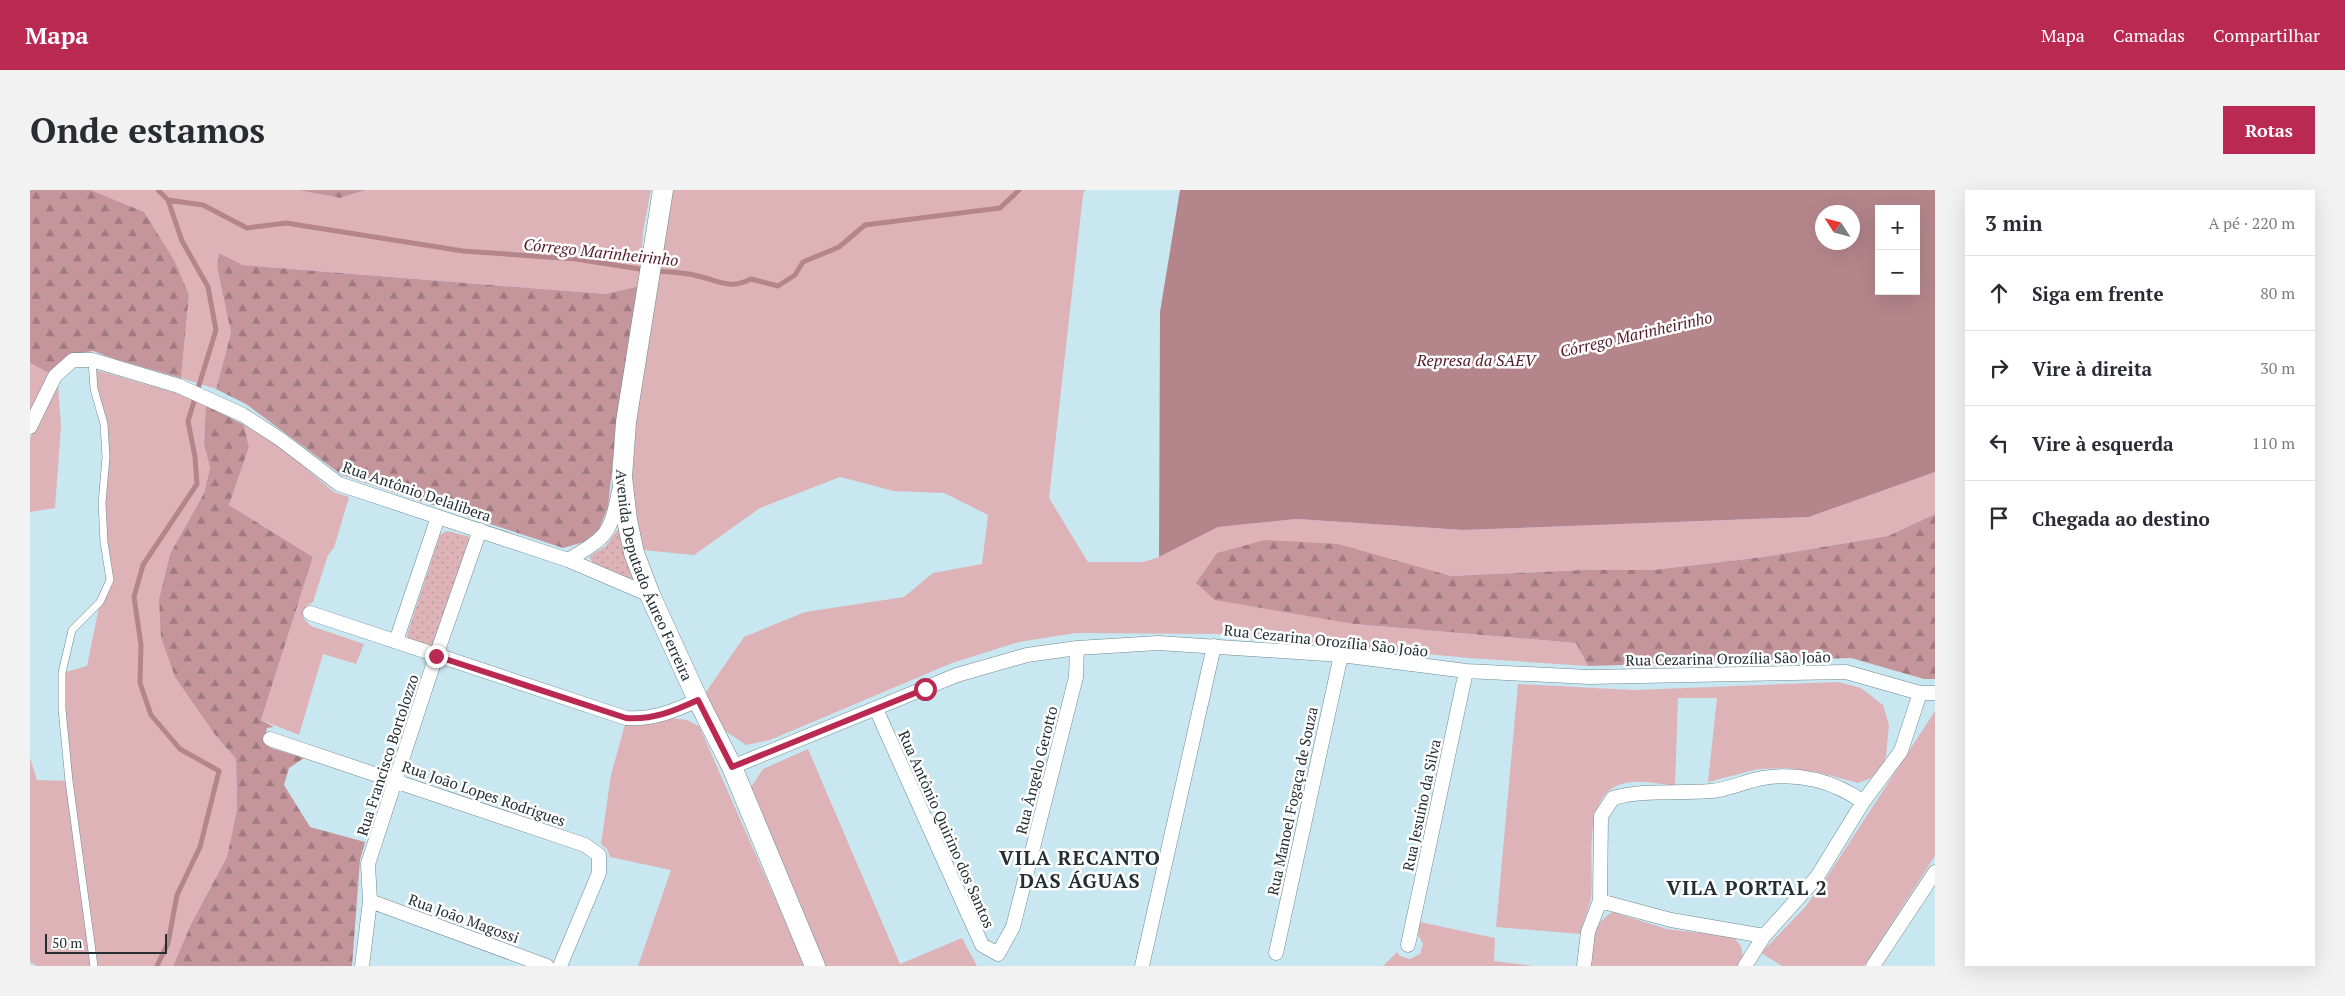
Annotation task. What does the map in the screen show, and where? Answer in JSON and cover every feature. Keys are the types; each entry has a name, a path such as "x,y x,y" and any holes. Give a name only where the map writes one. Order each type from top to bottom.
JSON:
{"main road":[{"name":"Avenida Deputado Áureo Ferreira","path":"663,190 626,422 622,477 627,520 634,553 650,595 698,700 732,767 815,966"}],"street":[{"name":"Rua Antônio Delalibera","path":"30,427 55,376 73,360 92,360 178,386 244,415 280,439 339,484 568,560 650,595"},
{"path":"568,560 601,540 611,528 622,477"},
{"path":"396,641 438,517"},
{"name":"Rua Francisco Bortolozzo","path":"362,966 370,902 368,864 436,656 480,530"},
{"path":"310,613 626,718 644,719 671,713 698,700"},
{"name":"Rua Cezarina Orozília São João","path":"732,767 957,675 1027,655 1077,648 1158,643 1341,655 1466,671 1588,677 1846,672 1920,693 1935,693"},
{"path":"1142,966 1214,646"},
{"name":"Rua Ângelo Gerotto","path":"998,954 1013,927 1076,677 1077,648"},
{"name":"Rua Manoel Fogaça de Souza","path":"1276,953 1341,655"},
{"name":"Rua Jesuíno da Silva","path":"1408,945 1466,671"},
{"path":"1745,966 1764,936 1817,877 1863,802 1901,751 1920,693"},
{"name":"Rua Antônio Quirino dos Santos","path":"876,709 982,944 998,954"},
{"name":"Rua João Lopes Rodrigues","path":"270,739 585,845 599,855 599,873 560,966"},
{"path":"1584,966 1588,932 1600,901 1601,816 1613,798 1631,792 1672,794 1714,791 1762,778 1788,776 1819,780 1846,790 1863,802"},
{"path":"1873,966 1935,872"},
{"path":"1600,901 1671,920 1764,936"},
{"name":"Rua João Magossi","path":"370,902 547,966"}],"lane":[{"path":"92,360 94,390 104,424 106,457 102,503 104,542 110,580 100,602 72,630 62,673 62,709 72,813 94,966"}],"shaded area":[{"path":"91,190 298,190 340,198 366,190 651,190 643,231 640,286 605,294 243,265 219,253 217,267 231,333 216,389 181,378 189,295 144,212"},
{"path":"670,190 1085,190 1049,498 1088,562 1143,562 1159,557 1218,527 1297,519 1463,530 1809,517 1935,472 1935,514 1888,536 1763,557 1653,570 1582,570 1451,576 1394,562 1354,624 1576,643 1588,666 1469,658 1218,634 1076,633 1019,642 952,663 770,740 746,745 724,730 704,695 744,637 805,612 904,597 933,573 982,564 988,515 944,493 894,491 840,477 760,508 694,555 643,550 629,478 632,424"},
{"path":"30,363 49,373 30,411"},
{"path":"93,369 176,393 206,405 204,444 210,468 204,493 170,554 159,599 216,736 236,759 237,809 227,857 192,922 173,966 37,966 30,962 30,758 37,780 69,781 62,673 87,666 100,602 110,580 104,542 106,457"},
{"path":"58,384 61,426 55,508 30,512 30,438"},
{"path":"244,425 276,443 334,492 349,497 334,548 328,555 313,602 306,606 303,618 311,626 364,644 356,664 323,654 299,735 261,720 313,557 229,505 249,447"},
{"path":"618,529 622,535 636,584 595,566 589,557 606,546"},
{"path":"447,531 467,536 470,541 434,643 428,647 409,640 407,635 440,535"},
{"path":"1838,682 1861,688 1883,705 1889,725 1886,756 1882,768 1869,779 1858,783 1817,772 1786,768 1758,769 1708,782 1717,698 1678,698 1675,786 1633,782 1616,786 1604,796 1597,811 1593,828 1591,898 1581,934 1496,927 1518,684 1634,690"},
{"path":"1935,711 1935,856 1864,966 1782,966 1761,953 1805,907 1825,880"},
{"path":"671,718 687,720 699,726 805,966 638,966 671,870 610,857 607,849 601,844 611,775 625,724 637,726"},
{"path":"808,749 900,964 962,938 977,966 823,966 751,787 763,769"},
{"path":"1612,912 1667,929 1733,937 1741,946 1743,957 1737,966 1589,966 1591,942 1595,929"},
{"path":"1420,922 1495,938 1494,961 1533,966 1383,966 1397,952 1400,956 1410,959 1420,954 1423,944 1418,935"}],"green space":[{"path":"30,190 91,190 144,212 174,260 189,295 181,378 93,351 70,355 49,373 30,363"},
{"path":"298,190 366,190 340,198"},
{"path":"219,253 243,265 605,294 640,286 617,421 608,507 599,529 584,542 563,548 342,475 246,404 216,389 231,333 217,267"},
{"path":"206,405 244,425 249,447 229,505 313,557 261,720 274,727 267,728 264,741 271,748 304,758 289,768 284,785 310,827 365,842 360,860 352,966 173,966 192,922 227,857 237,809 236,759 216,736 175,677 161,637 159,599 170,554 204,493 210,468 204,444"},
{"path":"1935,514 1935,679 1924,679 1851,658 1588,666 1576,643 1354,624 1215,600 1196,583 1217,553 1265,540 1338,544 1451,576 1582,570 1653,570 1763,557 1888,536"}],"water":[{"name":"Represa da SAEV","path":"1180,190 1935,190 1935,472 1809,517 1463,530 1297,519 1218,527 1159,557 1160,312"}],"waterway":[{"name":"Córrego Marinheirinho","path":"158,190 168,200 203,205 247,228 286,223 463,251 576,259 646,270"},
{"name":"Córrego Marinheirinho","path":"654,271 687,274 724,284 737,284 751,279 778,286 795,275 803,262 839,247 865,225 1000,208 1019,190"},
{"path":"157,966 168,943 177,895 200,847 219,771 180,749 151,715 140,683 141,645 134,597 143,565 197,484 195,457 188,421 216,330 208,287 182,241 168,200"}],"district":[{"name":"VILA RECANTO DAS ÁGUAS","path":"1080,868"},
{"name":"VILA PORTAL 2","path":"1747,887"}],"route":[{"path":"436,656 626,718 644,719 671,713 698,700 732,767 925,689"}]}
